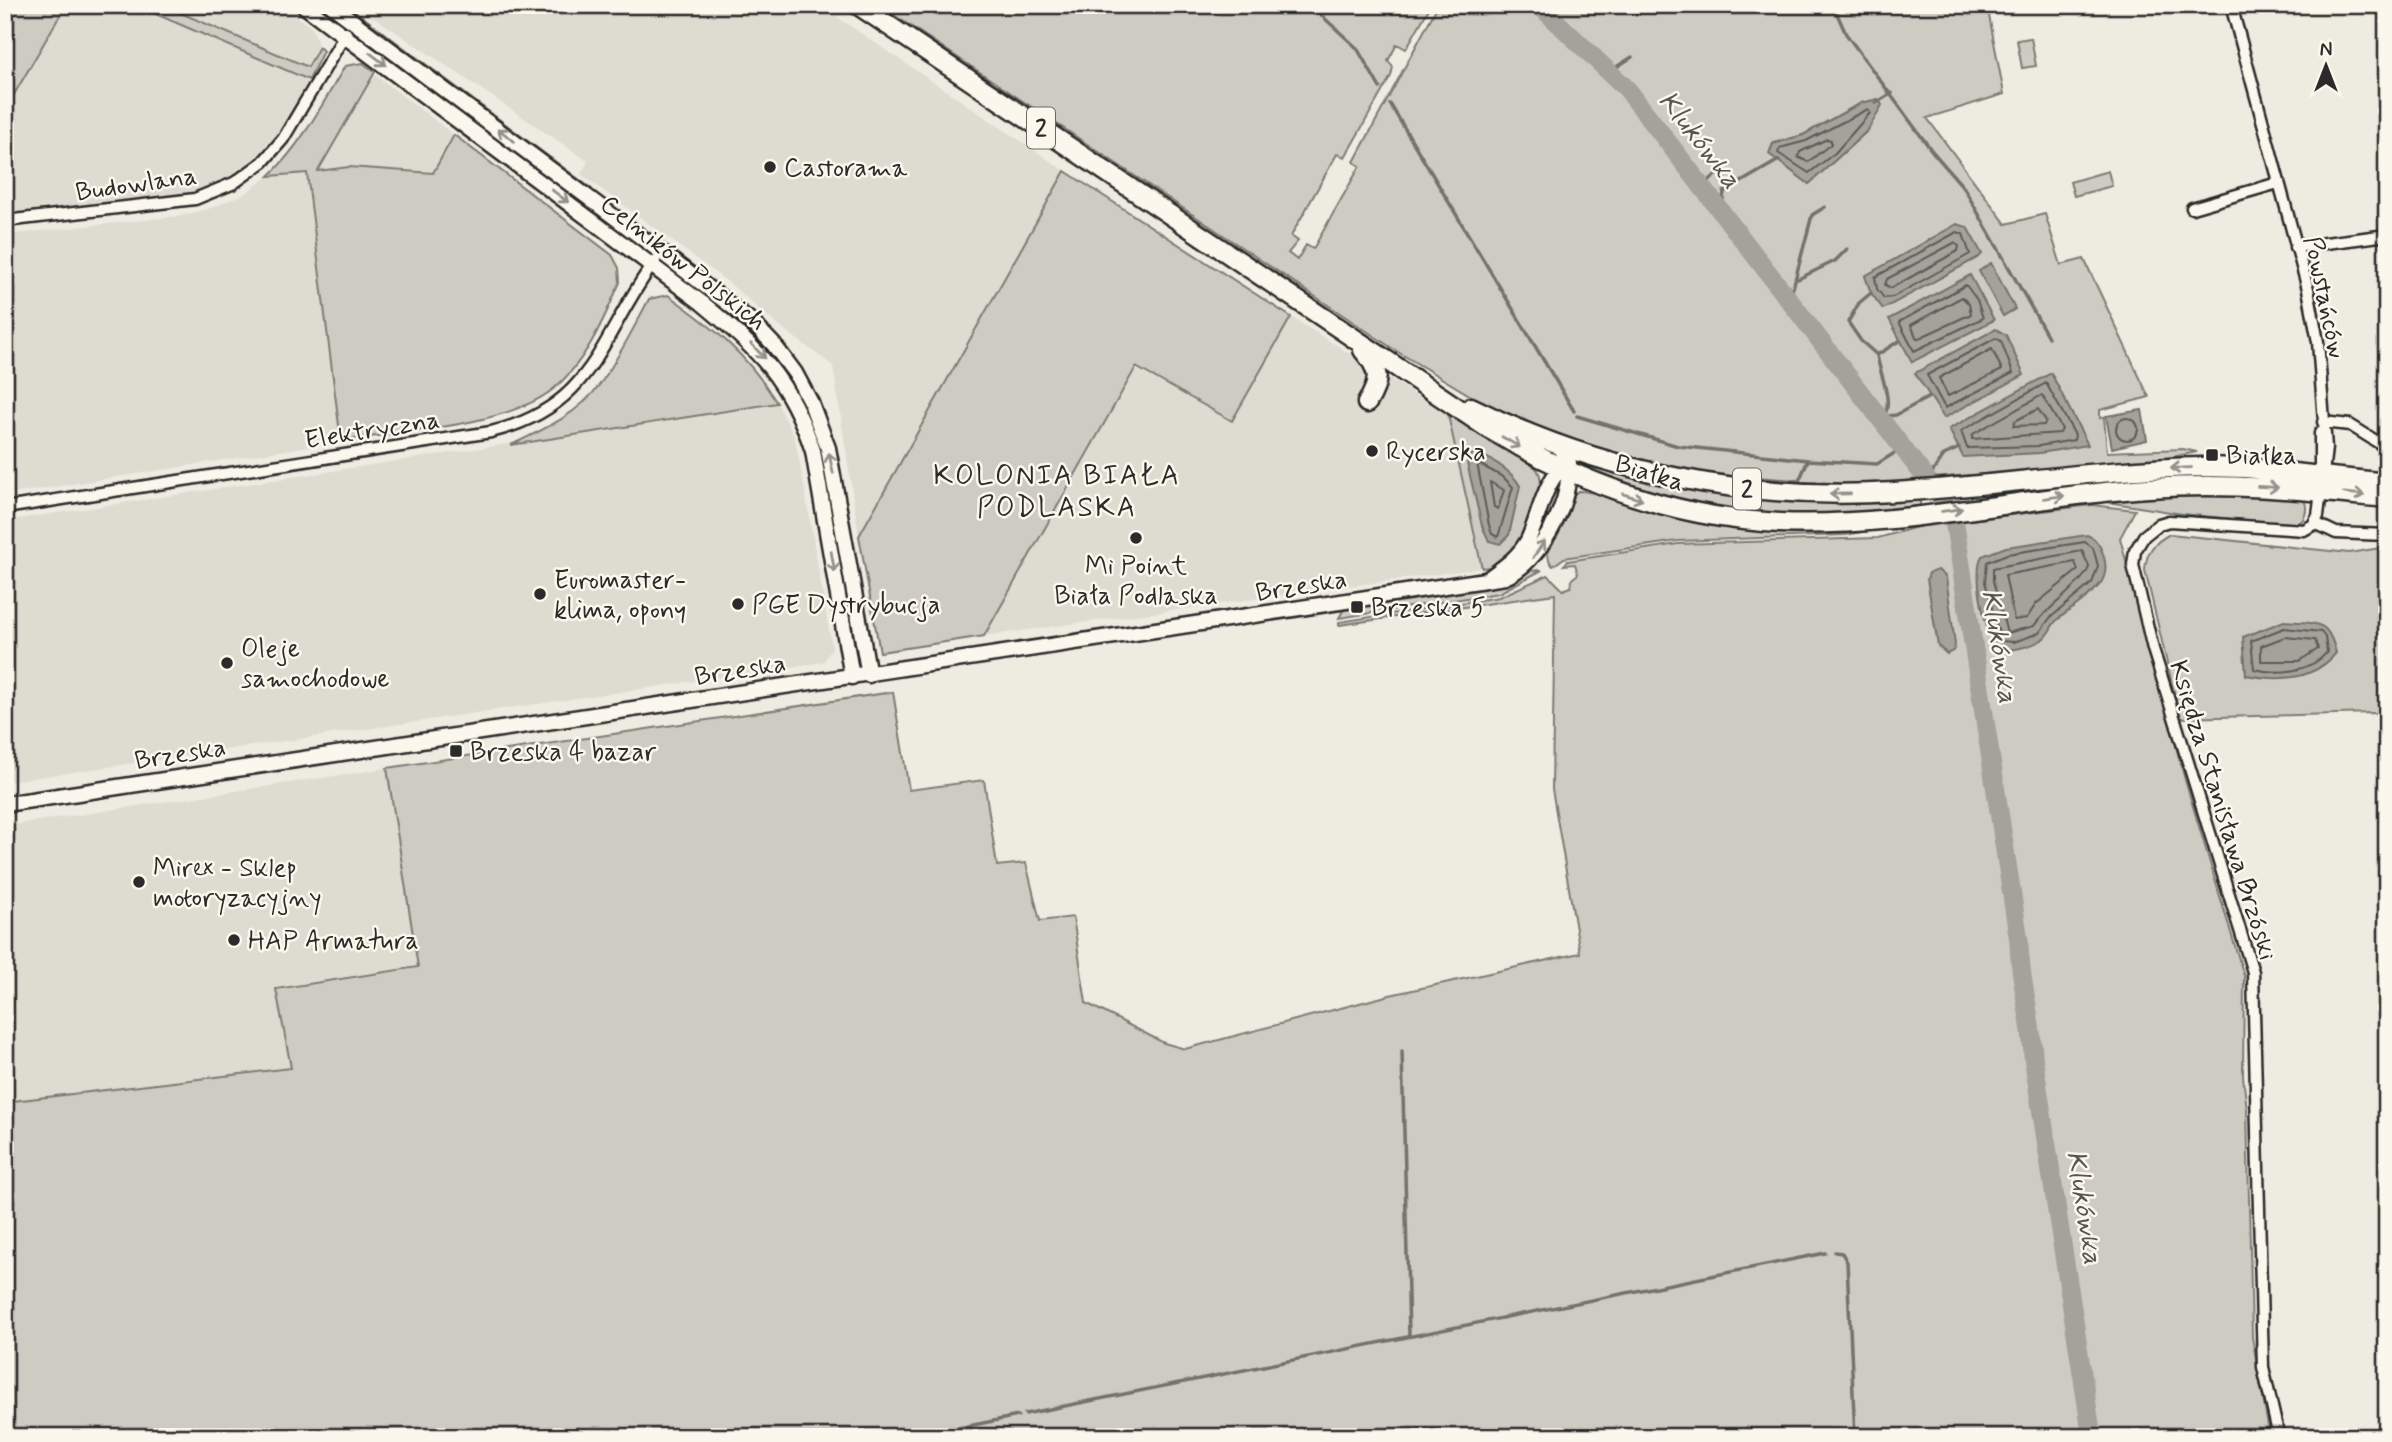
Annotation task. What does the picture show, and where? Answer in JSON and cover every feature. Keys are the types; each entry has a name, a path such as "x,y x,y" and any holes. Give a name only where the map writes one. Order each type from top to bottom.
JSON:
{"highway":[{"name":"2","path":"858,5 1349,334 1412,380 1486,427 1565,468"},
{"path":"1349,334 1377,367 1377,384 1367,403"},
{"name":"2","path":"1380,355 1479,410 1590,456"},
{"name":"Białka","path":"1590,456 1662,475 1744,489 1820,494 1908,491 2185,468 2232,468 2321,483 2387,498"},
{"name":"Białka","path":"1565,468 1662,505 1726,518 1816,523 2179,486 2387,483"}],"street":[{"name":"Celników Polskich","path":"303,5 702,303 763,357 778,375 811,423 852,677"},
{"name":"Celników Polskich","path":"331,5 751,321 774,345 795,373 811,423 832,470 869,675"},
{"name":"Powstańców","path":"2231,5 2315,322 2323,422 2319,447 2321,483"},
{"name":"Budowlana","path":"5,221 195,199 234,183 263,162 283,139 354,21"},
{"path":"2192,208 2278,183"},
{"path":"2295,247 2387,235"},
{"name":"Elektryczna","path":"5,508 491,432 526,421 550,408 587,374 661,252"},
{"path":"2323,422 2350,425 2387,447"},
{"path":"1558,444 1565,468 1590,456"},
{"name":"Brzeska","path":"5,804 1483,582 1512,561 1523,548 1565,468"},
{"path":"2321,483 2315,523 2336,533 2387,536"},
{"name":"Księdza Stanisława Brzóski","path":"2279,1437 2263,1367 2253,972 2148,630 2133,565 2137,547 2144,536 2159,524 2169,521 2300,530 2315,523"}],"shaded area":[{"path":"5,5 66,5 5,110"},
{"path":"66,5 135,5 309,80 280,133 265,150 249,165 213,186 184,195 5,215 5,110"},
{"path":"135,5 162,5 308,67 319,47 323,51 309,80"},
{"path":"162,5 280,5 312,28 319,47 308,67"},
{"path":"341,5 347,5 592,189 586,188"},
{"path":"356,5 819,5 1065,171 859,536 833,366 774,322 728,282 581,174 588,161"},
{"path":"879,5 922,5 930,10 933,5 1431,5 1406,49 1397,44 1388,61 1393,67 1391,76 1345,157 1337,154 1291,236 1298,241 1288,253 1297,260 1306,245 1313,249 1360,166 1354,162 1438,5 1987,5 2004,94 1927,118 2006,224 2045,214 2061,265 2084,259 2149,397 2100,410 2100,418 2104,417 2107,452 2183,449 2197,452 2146,462 1933,478 1849,488 1734,482 1578,446 1488,406 1398,352","holes":["1853,107 1868,130 1809,184 1769,154 1773,143 1803,135"]},
{"path":"2031,38 2036,66 2022,68 2017,40"},
{"path":"363,63 375,72 318,171 349,167 433,173 454,135 612,255 619,268 620,282 584,354 564,379 532,402 508,412 451,426 341,441 307,173 269,176 281,164 320,110 345,66"},
{"path":"374,74 454,135 433,173 349,167 317,171"},
{"path":"1065,171 1291,317 1232,421 1136,367 984,636 880,652 859,536"},
{"path":"2108,171 2112,186 2074,196 2070,182"},
{"path":"307,172 341,441 5,495 5,235 181,216 211,208 244,194 269,176"},
{"path":"668,295 728,343 754,370 777,403 511,445 560,420 582,404 607,374 649,299"},
{"path":"1291,317 1448,415 1482,568 984,636 1136,367 1232,421"},
{"path":"777,403 794,436 801,469 832,648 823,662 5,782 5,521"},
{"path":"1448,415 1535,467 1540,476 1538,502 1527,531 1511,556 1498,565 1482,568"},
{"path":"1594,467 1634,478 1715,493 1837,503 1920,500 1920,510 1771,518 1672,503 1580,468"},
{"path":"2193,490 2302,497 2306,512 2302,521 2292,525 2183,514 2101,501"},
{"path":"1579,491 1677,519 1728,528 1832,532 1884,528 1846,535 1677,541 1564,558 1553,566 1548,549 1554,526 1566,503"},
{"path":"2092,505 2135,510 2120,538 2185,780 2244,976 2243,1076 2247,1110 2252,1337 2270,1437 5,1437 5,1102 291,1068 276,989 418,967 387,768 893,692 909,790 984,780 997,866 1026,863 1040,921 1073,917 1086,1003 1164,1043 1185,1049 1390,995 1580,953 1552,789 1555,594 1339,625 1339,622 1499,597 1548,575 1563,590 1571,587 1572,579 1578,574 1575,564 1564,565 1568,561 1678,544 1878,538 1921,526"},
{"path":"2170,534 2349,553 2387,547 2387,717 2375,713 2180,718 2145,570 2152,548"},
{"path":"1542,570 1499,593 1339,618 1344,609 1492,587 1528,571"},
{"path":"387,768 418,967 276,989 291,1068 5,1102 5,826"}],"water":[{"path":"1878,99 1882,105 1868,130 1809,184 1769,154 1773,144 1803,135 1861,103"},
{"path":"1957,224 1967,227 1982,254 1883,309 1871,293 1865,276"},
{"path":"1991,263 2015,309 2003,316 1979,271"},
{"path":"1970,275 1994,320 1912,362 1889,319"},
{"path":"1996,329 2006,335 2024,375 1944,418 1915,373"},
{"path":"2051,373 2088,445 2040,453 1963,457 1949,429"},
{"path":"2142,410 2147,440 2112,448 2106,416"},
{"path":"1471,454 1498,464 1512,475 1520,486 1509,535 1500,544 1489,541 1482,526 1467,463"},
{"path":"2087,535 2093,538 2104,555 2105,569 2099,586 2057,620 2040,641 2019,648 1998,648 1989,631 1981,603 1978,575 1982,556 2006,547"},
{"path":"1938,570 1946,577 1955,644 1954,650 1947,654 1938,646 1927,579 1929,573"},
{"path":"2284,621 2312,623 2324,628 2336,653 2317,669 2295,677 2246,675 2243,637"}],"waterway":[{"path":"1310,5 1357,48 1380,88"},
{"name":"Klukówka","path":"1539,5 1627,89 1945,503 1955,526 2092,1437"},
{"path":"1833,5 1846,34 1932,151 1964,188 2048,337"},
{"path":"1610,71 1632,57"},
{"path":"1876,103 1892,93"},
{"path":"1390,104 1574,411"},
{"path":"1721,212 1724,192 1779,160"},
{"path":"1702,187 1720,171"},
{"path":"1789,303 1812,215 1825,207"},
{"path":"1798,279 1835,261 1847,249"},
{"path":"1871,293 1859,303 1848,322 1861,341 1877,355 1887,398 1887,407 1881,422"},
{"path":"1877,355 1899,341"},
{"path":"1887,416 1896,415 1929,397"},
{"path":"1577,416 1678,446 1808,460 1877,464 1901,449"},
{"path":"1927,480 1944,455 1959,448"},
{"path":"1758,478 1799,481 1808,460"},
{"path":"1402,1051 1409,1336"},
{"path":"1835,1252 1842,1253 1847,1262 1855,1437"},
{"path":"1025,1414 1825,1253"},
{"path":"914,1437 1018,1416"}],"place":[{"name":"Castorama","path":"770,167"},
{"name":"Rycerska","path":"1372,451"},
{"name":"Białka","path":"2212,455"},
{"name":"Mi Point Biała Podlaska","path":"1136,538"},
{"name":"Euromaster- klima, opony","path":"540,594"},
{"name":"PGE Dystrybucja","path":"738,604"},
{"name":"Brzeska 5","path":"1357,607"},
{"name":"Oleje samochodowe","path":"227,663"},
{"name":"Brzeska 4 bazar","path":"456,751"},
{"name":"Mirex - Sklep motoryzacyjny","path":"139,882"},
{"name":"HAP Armatura","path":"234,940"}],"district":[{"name":"KOLONIA BIAŁA PODLASKA","path":"1057,490"}]}
